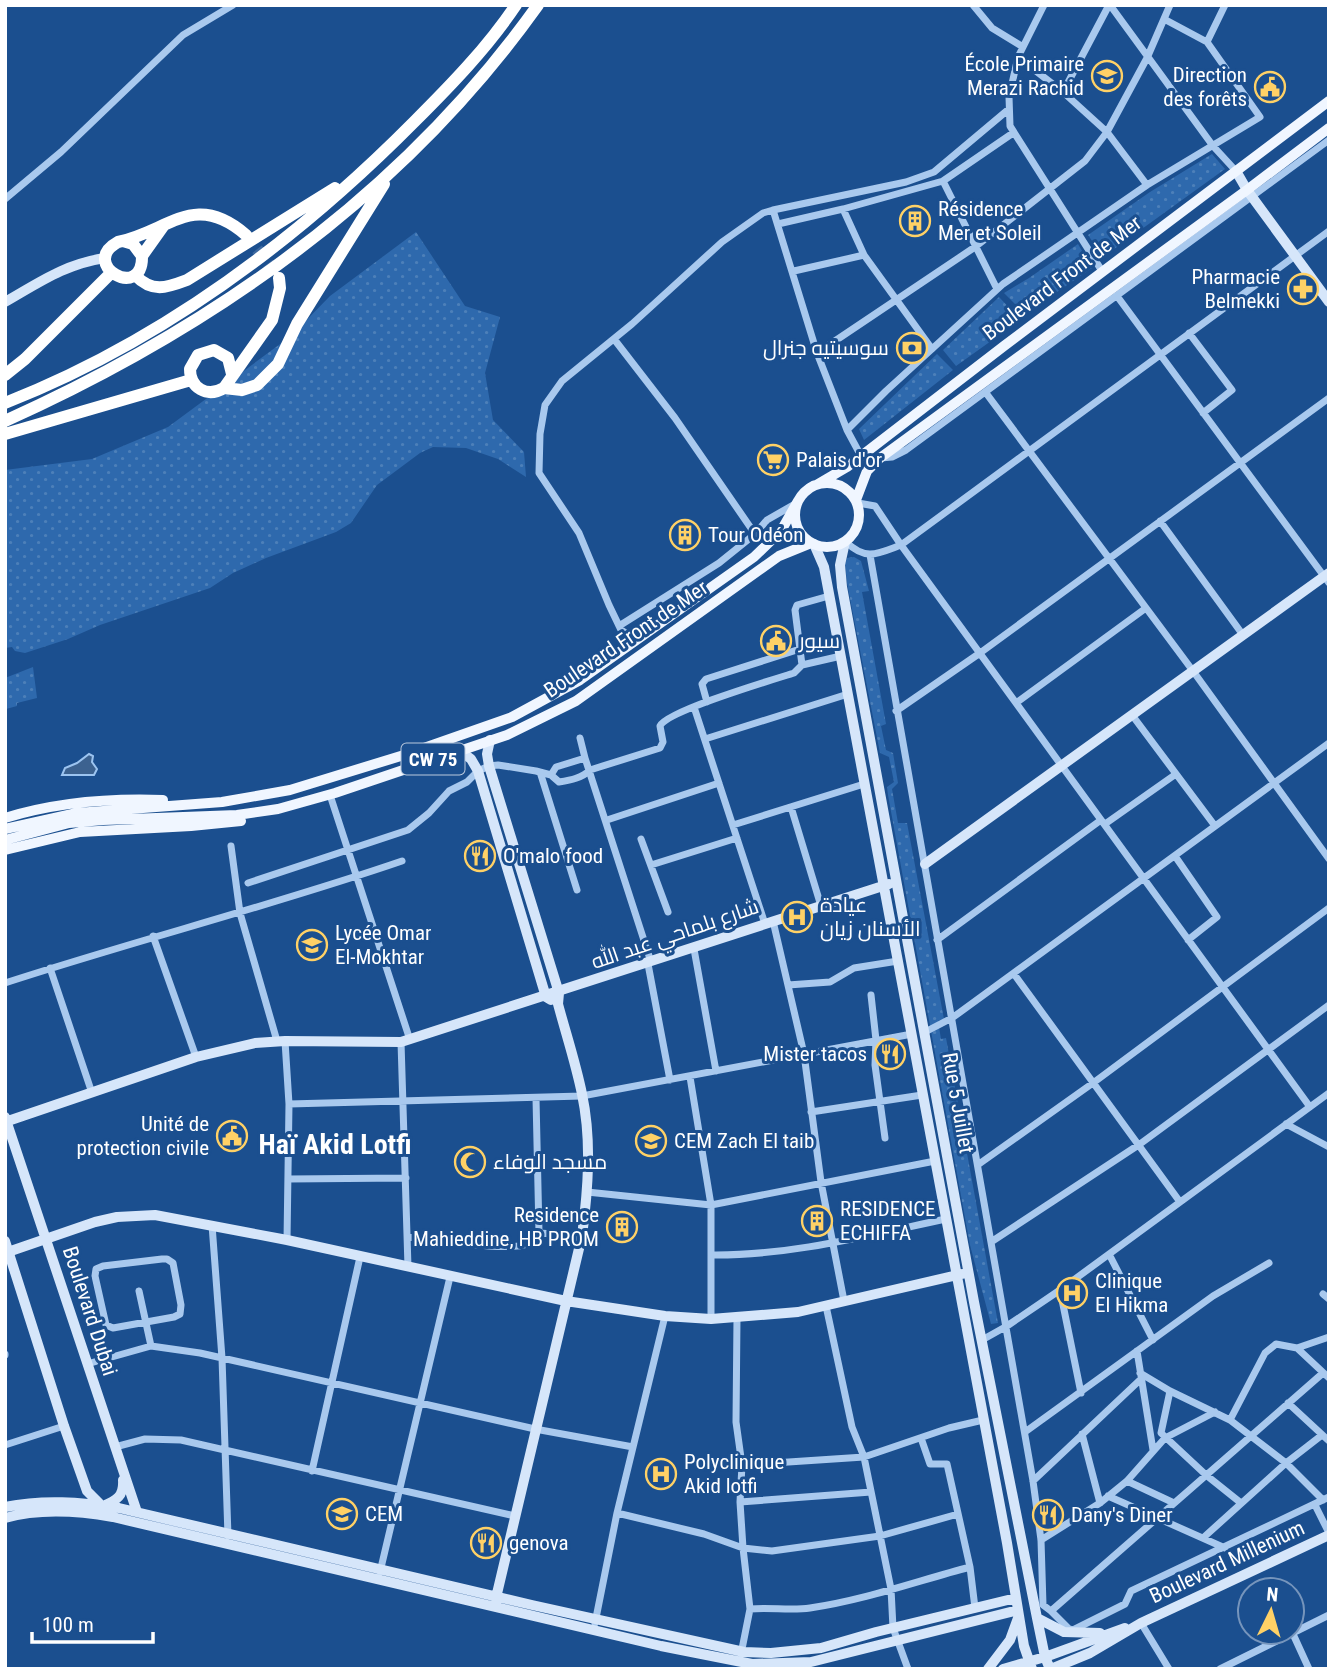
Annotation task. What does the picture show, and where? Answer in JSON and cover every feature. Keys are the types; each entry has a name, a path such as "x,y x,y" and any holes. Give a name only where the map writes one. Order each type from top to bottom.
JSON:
{"highway":[{"path":"5,403 106,357 177,315 311,218 371,165 463,73 516,5"},
{"path":"5,421 68,393 144,352 242,292 304,246 398,163 464,98 510,44 538,5"},
{"path":"253,346 237,353 208,350 194,359 190,369 191,380 198,388 208,393 224,388 242,390 257,385 273,370 297,324 398,163"},
{"path":"135,275 155,289 187,280 371,165"},
{"path":"123,241 137,247 142,263 135,275 120,278 111,273 106,258 113,245 167,223 192,215 207,215 222,218 246,235"},
{"path":"142,256 167,223"},
{"path":"5,375 43,342 111,273"},
{"path":"224,388 272,320 281,288 279,278"},
{"path":"219,352 231,363 232,374"},
{"path":"5,434 191,380"}],"main road":[{"name":"Boulevard Front de Mer","path":"818,484 861,456 1329,101"},
{"name":"Boulevard Front de Mer","path":"857,501 867,471 880,458 1249,193 1329,128"},
{"path":"1236,172 1329,302"},
{"path":"5,302 73,264 106,258"},
{"path":"818,484 844,487 857,501 858,525 845,542 833,547 812,543 804,538 796,524 798,501 804,493 818,484"},
{"name":"CW 75","path":"5,829 77,813 222,802 290,790 512,717 580,680 765,548 781,531 798,501"},
{"name":"Rue 5 Juillet","path":"845,542 841,565 842,587 982,1340 1038,1611 1045,1657 1050,1669"},
{"name":"Boulevard Front de Mer","path":"5,840 69,823 237,816 278,809 330,795 490,740 536,723 576,701 779,556 812,543"},
{"name":"Rue 5 Juillet","path":"812,543 824,567 1024,1646 1031,1665"},
{"path":"925,864 1243,635 1327,578"},
{"path":"490,740 487,748 489,766 558,999 582,1096 588,1157 582,1236 495,1602"},
{"path":"459,750 471,758 478,771 546,997"},
{"path":"5,818 93,800 222,802"},
{"path":"5,850 80,832 228,824 278,809"},
{"name":"شارع بلماحي عبد الله","path":"558,999 650,963 896,882"},
{"path":"6,1121 196,1057 254,1043 406,1041 546,997 558,999"},
{"name":"Boulevard Dubai","path":"6,1121 137,1512"},
{"path":"116,1517 88,1491 6,1248 95,1222 139,1215 177,1217 566,1301 665,1316 711,1319 799,1312 956,1277 969,1271"},
{"path":"104,1506 120,1497 123,1490 120,1461"},
{"path":"86,1507 88,1491"},
{"path":"5,1507 48,1501 86,1507 116,1517 228,1539 594,1625 783,1664 811,1662 1018,1612 1010,1640 988,1669"},
{"path":"5,1518 104,1506 137,1512 228,1539"},
{"name":"Boulevard Millenium","path":"1050,1669 1090,1653 1141,1623 1329,1534"},
{"path":"741,1657 821,1648 1016,1598"},
{"path":"1038,1611 1064,1632 1110,1632"},
{"name":"Boulevard Millenium","path":"1003,1669 1031,1665 1110,1632 1141,1623"}],"street":[{"path":"5,199 61,152 183,35 233,5"},
{"path":"973,5 992,28 1023,47"},
{"path":"1044,5 1018,57 1012,79 1010,126 1102,271"},
{"path":"1063,92 1110,5 1213,146 1236,172"},
{"path":"817,353 975,247 1085,161 1107,132 1147,58 1170,5"},
{"path":"1207,42 1225,5"},
{"path":"847,430 998,289 1147,185 1260,117 1207,42 1164,19"},
{"path":"1018,57 1063,92 1107,132 1147,185"},
{"path":"636,639 621,630 579,533 539,472 545,405 562,381 614,339 722,242 763,213 906,182 934,172 1009,109"},
{"path":"778,224 943,181 1013,133"},
{"path":"880,458 892,457 906,450 1117,296 1249,193 1329,140"},
{"path":"943,181 998,289"},
{"path":"843,209 864,255 932,349"},
{"path":"773,210 794,271 817,353 847,430 861,456"},
{"path":"845,542 855,550 870,555 901,545 1030,453 1329,231"},
{"path":"794,271 864,255"},
{"path":"1117,296 1327,578"},
{"path":"1189,333 1232,390 1203,413"},
{"path":"614,339 675,418 755,534"},
{"path":"986,393 1329,859"},
{"path":"897,710 980,653 1329,398"},
{"path":"619,626 719,564 755,534 767,520 798,501"},
{"path":"857,501 875,506 1310,1107"},
{"path":"1160,521 1243,635"},
{"path":"870,555 1033,1480 1041,1540 1038,1611 1051,1611 1288,1403 1326,1375 1297,1348 1283,1344 1271,1346 1230,1420"},
{"path":"802,665 795,610 797,605 829,596"},
{"path":"1016,703 1146,608"},
{"path":"708,702 702,684 706,678 800,649"},
{"path":"248,883 408,830 429,813 449,791 489,766 540,772 551,775 559,782 586,774 590,770 660,748 663,742 660,726 663,720 694,706 794,673 802,665 841,656"},
{"path":"705,739 848,694"},
{"path":"694,706 788,985 804,1054 821,1182 844,1301"},
{"path":"1132,715 1215,826"},
{"path":"580,738 650,963 670,1080"},
{"path":"925,1032 952,1018 1014,974 1329,743"},
{"path":"551,775 556,767 585,758"},
{"path":"540,772 577,890"},
{"path":"937,940 1103,822 1176,774"},
{"path":"607,820 719,783"},
{"path":"733,825 864,785"},
{"path":"330,795 406,1041 404,1102 408,1267"},
{"path":"791,807 821,906"},
{"path":"651,865 737,838"},
{"path":"641,839 668,912"},
{"path":"231,846 240,913 281,1041 289,1104 287,1240"},
{"path":"1175,856 1217,917 1188,940"},
{"path":"5,983 153,936 240,913 402,861"},
{"path":"979,1164 1329,908"},
{"path":"153,936 196,1057"},
{"path":"694,949 716,1071"},
{"path":"788,985 830,982 855,968 898,961"},
{"path":"50,968 92,1093"},
{"path":"1014,974 1180,1202"},
{"path":"871,995 876,1040 874,1065 885,1138"},
{"path":"991,1242 1140,1144 1329,1005"},
{"path":"289,1104 582,1096 912,1034"},
{"path":"690,1077 711,1205 711,1319"},
{"path":"982,1340 1060,1290 1329,1093"},
{"path":"811,1112 922,1095"},
{"path":"408,1237 511,1246 530,1244 539,1233 536,1098"},
{"path":"1286,1124 1329,1147"},
{"path":"587,1192 711,1205 935,1161"},
{"path":"288,1179 406,1178"},
{"path":"711,1255 752,1255 946,1219"},
{"path":"212,1225 222,1358 228,1539"},
{"path":"539,1233 582,1236"},
{"path":"1109,1254 1153,1340"},
{"path":"312,1471 360,1257"},
{"path":"171,1260 175,1268 180,1314 178,1317 145,1322 113,1328 106,1325 95,1276 96,1269 103,1266 171,1260"},
{"path":"1025,1432 1213,1296 1269,1264"},
{"path":"379,1574 450,1277"},
{"path":"1060,1290 1081,1392"},
{"path":"139,1291 151,1346"},
{"path":"826,1306 852,1427 864,1457 891,1589 893,1628 908,1669"},
{"path":"594,1625 617,1513 665,1316"},
{"path":"737,1318 736,1422 742,1465 740,1502 750,1609 741,1657"},
{"path":"1297,1348 1329,1337"},
{"path":"87,1364 151,1346 200,1353 536,1429 633,1447"},
{"path":"1137,1352 1153,1450"},
{"path":"1033,1480 1140,1376"},
{"path":"1051,1611 1073,1630 1125,1604 1131,1591 1326,1499 1286,1463 1230,1420 1140,1376"},
{"path":"1170,1391 1160,1430 1165,1438 1241,1503"},
{"path":"1203,1538 1286,1463 1326,1438 1288,1403"},
{"path":"1041,1540 1100,1503 1127,1481 1165,1438 1215,1412"},
{"path":"742,1465 864,1457 949,1428 983,1420"},
{"path":"5,1445 64,1426"},
{"path":"1082,1434 1100,1503"},
{"path":"115,1447 145,1439 164,1438 515,1516"},
{"path":"921,1438 930,1465 947,1464 970,1567 975,1608"},
{"path":"1127,1481 1174,1503"},
{"path":"740,1502 871,1492"},
{"path":"1108,1496 1225,1548"},
{"path":"1315,1504 1329,1534"},
{"path":"617,1513 704,1534 743,1548 772,1551 880,1536 958,1514"},
{"path":"750,1609 806,1609 970,1567"},
{"path":"1306,1627 1329,1615"},
{"path":"1141,1623 1169,1669"},
{"path":"1220,1669 1232,1666 1270,1646"},
{"path":"1298,1646 1309,1669"}],"shaded area":[{"path":"1212,154 1225,169 1103,257 1088,235"},
{"path":"416,232 465,306 500,317 485,373 493,420 524,452 526,477 498,459 466,448 433,447 420,453 377,485 351,523 336,532 266,558 233,573 210,588 100,625 68,639 25,653 15,651 12,647 5,648 5,470 92,459 168,427 291,336 330,296"},
{"path":"1078,244 1092,268 1025,314 1004,293 1029,278"},
{"path":"999,297 1018,317 998,336 956,366 943,350"},
{"path":"937,354 953,370 864,440 859,429"},
{"path":"854,557 861,561 869,591 862,592 886,724 881,726 886,750 893,753 898,783 892,789 898,823 907,823 944,1019 938,1021 941,1039 946,1038 998,1323 991,1324 970,1245 888,795 887,787 894,782 889,757 880,753 847,583 845,564 847,558"},
{"path":"33,667 37,698 6,709 5,678"}],"water":[{"path":"89,754 93,756 92,762 97,769 94,775 62,775 65,768"}],"tunnel":[{"path":"246,235 278,276"}],"place":[{"name":"École Primaire Merazi Rachid","path":"1107,76"},
{"name":"Direction des forêts","path":"1270,87"},
{"name":"Résidence Mer et Soleil","path":"915,221"},
{"name":"Pharmacie Belmekki","path":"1303,289"},
{"name":"سوسيتيه جنرال","path":"912,348"},
{"name":"Palais d'or","path":"773,460"},
{"name":"Tour Odéon","path":"685,535"},
{"name":"سيور","path":"776,641"},
{"name":"O'malo food","path":"480,856"},
{"name":"عيادة الأسنان زيان","path":"797,917"},
{"name":"Lycée Omar El-Mokhtar","path":"312,945"},
{"name":"Mister tacos","path":"890,1054"},
{"name":"Unité de protection civile","path":"232,1136"},
{"name":"CEM Zach El taib","path":"651,1141"},
{"name":"مسجد الوفاء","path":"470,1162"},
{"name":"RESIDENCE ECHIFFA","path":"817,1221"},
{"name":"Residence Mahieddine, HB PROM","path":"622,1227"},
{"name":"Clinique El Hikma","path":"1072,1293"},
{"name":"Polyclinique Akid lotfi","path":"661,1474"},
{"name":"CEM","path":"342,1514"},
{"name":"Dany's Diner","path":"1048,1515"},
{"name":"genova","path":"486,1543"}],"district":[{"name":"Haï Akid Lotfi","path":"335,1144"}]}
